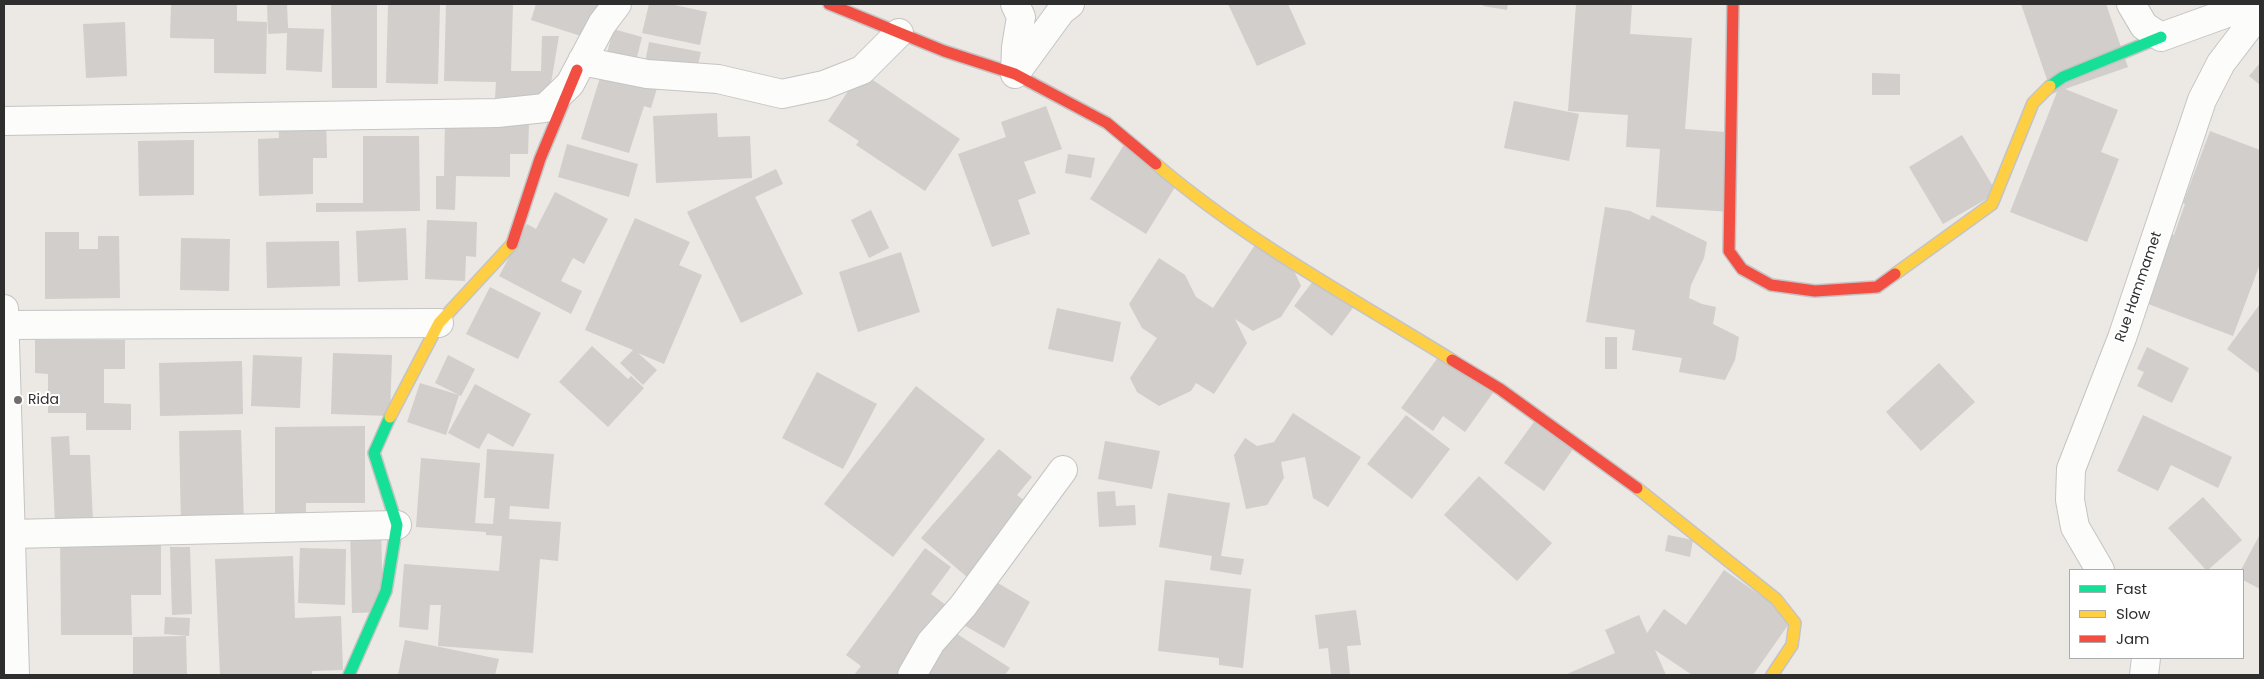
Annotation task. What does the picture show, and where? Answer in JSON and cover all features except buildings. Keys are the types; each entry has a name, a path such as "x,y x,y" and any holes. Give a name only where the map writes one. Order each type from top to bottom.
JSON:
{"street":[{"path":"4,121 497,113 545,108 570,84 602,24 617,4"},
{"path":"829,4 944,51 1014,74 1107,123 1197,199 1254,238 1500,389 1651,498 1776,599 1795,623 1792,645 1772,675"},
{"path":"1014,74 1021,17 1015,4"},
{"path":"1014,74 1061,11 1070,4"},
{"path":"1733,4 1729,251 1742,269 1771,284 1815,291 1877,287 1992,204 2033,103 2048,87 2063,77 2161,37 2230,12 2246,4"},
{"path":"2131,4 2144,26 2161,37"},
{"name":"Rue Hammamet","path":"2099,569 2075,528 2070,500 2071,469 2122,338 2202,100 2222,63 2260,12"},
{"path":"580,66 647,74 718,79 782,94 824,84 862,70 899,32"},
{"path":"349,675 386,591 397,526 374,453 394,408 439,324 511,246 540,159 580,66"},
{"path":"4,309 5,403 15,675"},
{"path":"4,326 439,324"},
{"path":"912,675 932,642 963,606 1063,470"},
{"path":"11,534 397,526"},
{"path":"2144,675 2146,659"}],"traffic: fast":[{"path":"2050,86 2063,77 2161,37"},
{"path":"349,675 386,591 397,525 374,453 390,417"}],"traffic: slow":[{"path":"1895,274 1992,204 2033,103 2050,86"},
{"path":"1156,164 1190,192 1263,244 1452,360"},
{"path":"390,417 439,323 512,244"},
{"path":"1637,488 1776,599 1795,623 1792,645 1772,675"}],"traffic: jam":[{"path":"829,4 944,51 1015,74 1107,123 1156,164"},
{"path":"1733,4 1729,251 1742,269 1771,285 1815,291 1877,287 1895,274"},
{"path":"512,244 540,159 577,70"},
{"path":"1452,360 1500,389 1637,488"}],"place":[{"name":"Rida","path":"18,400"}]}
